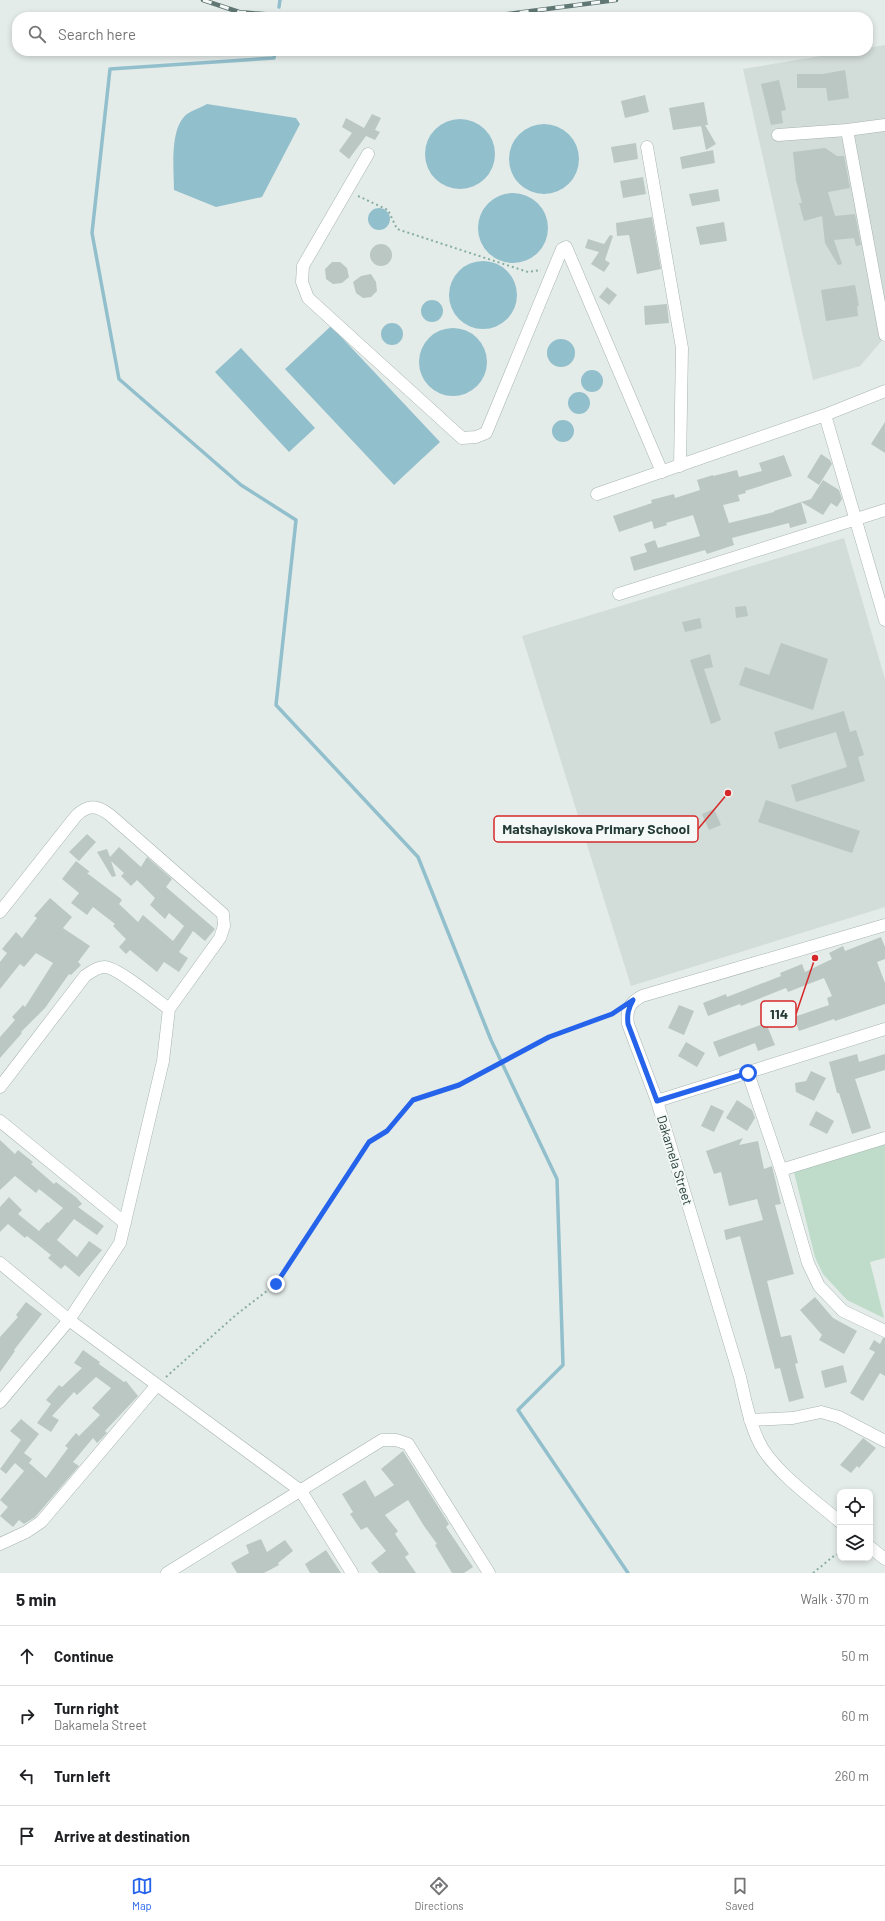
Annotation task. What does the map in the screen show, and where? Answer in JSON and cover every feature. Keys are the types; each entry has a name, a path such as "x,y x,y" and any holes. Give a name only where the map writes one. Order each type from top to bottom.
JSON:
{"street":[{"path":"778,135 847,130 885,124"},
{"path":"847,130 885,335"},
{"path":"647,147 682,348 680,466"},
{"path":"368,154 303,266 302,282 308,298 462,438 476,436 486,433 562,248 566,247 662,472"},
{"path":"597,494 826,415 885,391"},
{"path":"826,415 885,620"},
{"path":"619,594 885,510"},
{"path":"0,912 76,816 83,809 91,807 102,808 223,914 224,926 220,938 169,1009 162,1061 120,1243 69,1320 0,1402"},
{"name":"Dakamela Street","path":"837,1519 787,1476 771,1459 759,1443 750,1420 740,1377 657,1101 628,1024 627,1015 629,1006 633,1000 642,996 885,925"},
{"path":"0,1087 85,976 96,968 106,966 120,973 169,1009"},
{"path":"657,1101 885,1029"},
{"path":"748,1073 781,1170 808,1263 820,1286 843,1311 885,1330"},
{"path":"0,1121 125,1223"},
{"path":"781,1170 885,1138"},
{"path":"0,1263 69,1320 301,1491 352,1573"},
{"path":"0,1544 26,1532 41,1522 157,1385"},
{"path":"750,1420 793,1418 821,1412 839,1417 885,1441"},
{"path":"167,1573 382,1440 396,1440 408,1444 489,1573"},
{"path":"873,1549 885,1559"}],"path":[{"path":"346,191 388,210 398,229 528,272 548,268"},
{"path":"157,1385 237,1314 276,1284 369,1142 387,1131 413,1100 459,1085 549,1037 617,1011"},
{"path":"813,1573 837,1555"}],"shaded area":[{"path":"885,45 885,337 860,366 813,380 743,69 821,56 873,56 873,47"},
{"path":"844,538 885,679 885,907 631,986 522,636"}],"green space":[{"path":"885,1143 885,1258 870,1262 884,1318 847,1300 823,1274 815,1257 794,1172"}],"water":[{"path":"207,104 296,118 300,124 262,197 216,207 174,190 173,161 177,129 181,120 187,114"},
{"path":"453,119 467,119 480,124 490,134 495,147 495,161 490,174 480,184 467,189 453,189 440,184 430,174 425,161 425,147 430,134 440,124"},
{"path":"537,124 551,124 564,129 574,139 579,152 579,166 574,179 564,189 551,194 537,194 524,189 514,179 509,166 509,152 514,139 524,129"},
{"path":"506,193 520,193 533,199 542,208 546,214 548,228 546,242 538,253 527,261 520,263 506,263 499,261 488,253 480,242 478,235 478,221 480,214 488,203 499,195"},
{"path":"379,208 387,211 390,219 387,227 379,230 371,227 368,219 371,211"},
{"path":"483,261 496,264 507,271 514,282 517,295 514,308 507,319 496,326 483,329 470,326 459,319 452,308 449,295 452,282 459,271 470,264"},
{"path":"432,300 440,303 443,311 440,319 432,322 424,319 421,311 424,303"},
{"path":"392,323 400,326 403,334 400,342 392,345 384,342 381,334 384,326"},
{"path":"331,326 440,442 394,485 285,369"},
{"path":"453,328 466,331 477,338 484,349 487,362 484,375 477,386 466,393 453,396 440,393 429,386 422,375 419,362 422,349 429,338 440,331"},
{"path":"561,339 571,343 575,353 571,363 561,367 551,363 547,353 551,343"},
{"path":"241,348 315,428 289,452 215,372"},
{"path":"592,370 600,373 603,381 600,389 592,392 584,389 581,381 584,373"},
{"path":"575,392 583,392 590,399 590,407 583,414 575,414 568,407 568,399"},
{"path":"563,420 571,423 574,431 571,439 563,442 555,439 552,431 555,423"}],"building":[{"path":"845,70 849,98 828,101 826,88 797,88 797,74 823,74"},
{"path":"779,80 786,110 781,111 783,123 771,125 761,84"},
{"path":"645,95 649,112 625,118 621,101"},
{"path":"704,102 708,125 705,125 716,144 706,150 701,126 673,130 669,108"},
{"path":"372,114 381,118 375,130 380,132 375,140 366,136 349,159 339,151 352,133 342,127 346,118 364,128"},
{"path":"636,143 638,159 614,163 611,147"},
{"path":"825,148 837,156 844,156 850,188 828,192 835,216 855,214 861,245 856,246 854,238 834,240 842,264 838,265 825,243 822,216 804,221 799,203 802,203 796,180 793,152"},
{"path":"713,150 715,163 682,169 680,157"},
{"path":"643,177 646,194 623,198 620,181"},
{"path":"718,189 720,201 692,206 689,194"},
{"path":"652,217 661,269 637,274 629,235 617,236 616,223"},
{"path":"724,222 727,241 700,245 696,227"},
{"path":"610,235 613,236 605,260 610,263 604,272 591,264 599,252 585,248 588,239 604,244"},
{"path":"377,244 385,244 392,251 392,259 385,266 377,266 370,259 370,251"},
{"path":"332,262 340,262 347,268 349,277 342,283 333,284 326,279 325,269"},
{"path":"371,274 376,282 377,291 371,297 363,298 356,293 353,282 361,276"},
{"path":"855,285 859,306 857,306 858,316 826,321 821,290"},
{"path":"607,287 617,295 609,305 599,297"},
{"path":"667,304 669,323 645,325 644,306"},
{"path":"885,422 885,453 871,444"},
{"path":"821,454 830,460 832,464 819,485 807,477"},
{"path":"784,455 792,476 745,491 746,493 738,495 740,501 723,505 729,523 774,512 801,502 807,523 790,528 789,523 732,538 734,545 707,554 705,550 634,571 630,557 647,552 644,544 655,540 658,548 700,536 693,515 666,523 667,525 654,529 652,521 619,532 613,516 652,503 651,500 674,494 675,498 700,490 697,480 713,475 737,470 739,477 762,471 759,463"},
{"path":"823,480 839,490 842,499 837,507 831,503 823,515 801,502 811,499"},
{"path":"746,606 748,616 736,618 735,607"},
{"path":"700,618 702,628 685,632 682,622"},
{"path":"781,643 828,659 813,710 739,685 745,667 769,675"},
{"path":"710,654 713,667 704,669 721,720 711,724 690,660"},
{"path":"844,711 850,732 856,730 864,755 858,757 865,781 796,802 791,785 847,767 836,732 779,749 774,732"},
{"path":"766,800 860,831 852,853 758,822"},
{"path":"714,809 721,825 709,830 702,814"},
{"path":"87,834 96,842 79,861 69,852"},
{"path":"119,847 141,867 147,857 172,879 166,887 215,929 205,941 193,931 179,952 188,958 179,972 164,962 157,972 130,950 126,954 119,947 126,939 113,926 115,924 93,907 87,915 71,903 79,893 62,879 76,861 90,872 87,873 120,898 122,900 119,904 138,922 143,915 173,941 184,926 169,913 165,919 150,905 155,898 137,880 131,886 121,876 124,873 111,861 116,876 112,877 97,852 107,849 110,857"},
{"path":"50,898 72,917 63,928 90,946 78,962 81,965 71,975 69,974 45,1008 21,1032 22,1033 0,1058 0,1037 15,1020 12,1017 23,1005 25,1007 53,963 36,953 24,967 20,964 0,989 0,962 7,953 2,949 16,932 22,938 37,918 34,916"},
{"path":"881,937 885,947 885,959 877,962 885,983 885,1004 835,1021 834,1019 799,1031 794,1017 829,1005 827,998 832,996 824,978 788,992 786,988 741,1006 740,1004 708,1016 703,1003 726,994 727,997 781,976 780,973 802,964 805,972 832,959 829,953 843,946 845,951"},
{"path":"679,1005 694,1011 684,1035 668,1028"},
{"path":"766,1023 775,1045 758,1051 755,1043 719,1057 713,1042"},
{"path":"686,1042 705,1053 697,1067 678,1056"},
{"path":"857,1054 859,1062 885,1054 885,1070 855,1079 871,1128 852,1134 839,1093 837,1093 829,1062"},
{"path":"811,1071 826,1078 814,1101 796,1092 795,1083 806,1081"},
{"path":"737,1100 752,1110 755,1118 747,1131 726,1118"},
{"path":"711,1105 724,1111 714,1132 701,1126"},
{"path":"816,1111 834,1121 827,1134 809,1125"},
{"path":"743,1138 739,1145 758,1141 764,1169 772,1166 781,1204 775,1205 794,1274 767,1281 781,1337 791,1335 798,1363 795,1364 804,1398 789,1402 780,1368 775,1369 740,1236 726,1240 724,1230 763,1220 757,1199 729,1206 721,1172 714,1174 706,1151"},
{"path":"0,1140 15,1154 18,1150 33,1162 31,1164 54,1184 56,1182 77,1198 82,1204 78,1207 104,1226 97,1235 74,1219 57,1240 77,1257 89,1241 102,1250 79,1277 65,1265 61,1269 48,1258 51,1255 27,1236 25,1238 8,1224 0,1232 0,1207 9,1197 22,1210 18,1214 39,1231 63,1208 39,1189 36,1193 15,1176 0,1190"},
{"path":"815,1297 833,1318 857,1331 844,1354 819,1340 822,1335 800,1310"},
{"path":"26,1302 42,1314 14,1350 15,1351 0,1372 0,1337 18,1317 16,1315"},
{"path":"883,1338 885,1338 885,1376 880,1373 863,1401 850,1393 875,1352 869,1349 874,1340 880,1344"},
{"path":"83,1350 100,1362 99,1364 124,1382 126,1381 138,1396 105,1431 107,1433 97,1443 93,1438 73,1462 79,1466 35,1517 24,1524 19,1520 13,1527 0,1516 8,1507 0,1500 24,1471 15,1463 6,1474 0,1469 21,1440 10,1431 21,1419 39,1434 24,1453 32,1459 29,1463 46,1478 68,1448 65,1446 76,1433 79,1436 100,1415 92,1408 111,1388 96,1377 77,1395 74,1392 52,1416 59,1420 51,1432 37,1423 51,1404 46,1400 59,1385 62,1387 82,1368 74,1363"},
{"path":"843,1365 847,1382 825,1388 821,1371"},
{"path":"863,1438 876,1448 859,1468 857,1466 851,1473 840,1465"},
{"path":"403,1451 449,1524 446,1527 473,1567 464,1573 452,1573 435,1545 437,1544 408,1500 385,1515 398,1531 395,1534 409,1554 405,1557 416,1573 379,1573 371,1563 386,1551 367,1527 361,1530 350,1514 353,1512 342,1494 365,1480 375,1497 394,1485 381,1469"},
{"path":"261,1539 267,1552 285,1540 293,1551 278,1563 279,1565 264,1573 237,1573 231,1563 249,1553 246,1545"},
{"path":"326,1550 341,1573 310,1573 305,1564"}],"waterway":[{"path":"279,7 280,0"},
{"path":"274,56 274,58 110,69 92,233 119,379 241,485 296,520 276,705 418,857 491,1040 557,1179 563,1365 518,1410 628,1573"}],"railway":[{"path":"203,0 239,12"},
{"path":"523,12 616,0"}],"place":[{"name":"Matshayiskova Primary School","path":"728,793"},
{"name":"114","path":"815,958"}],"route":[{"path":"276,1284 369,1142 387,1131 413,1100 459,1085 549,1037 612,1014 633,1000 629,1006 627,1015 628,1024 657,1101 748,1073"}]}
